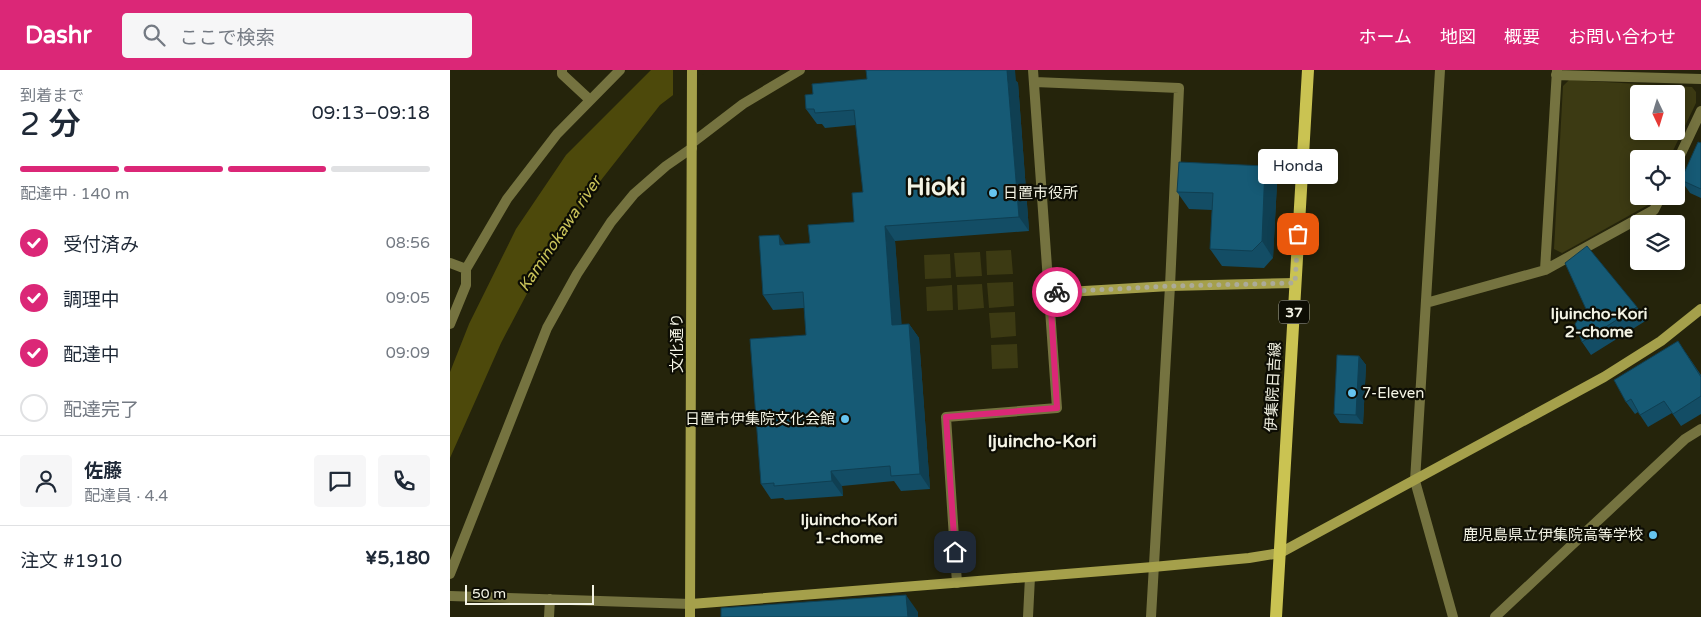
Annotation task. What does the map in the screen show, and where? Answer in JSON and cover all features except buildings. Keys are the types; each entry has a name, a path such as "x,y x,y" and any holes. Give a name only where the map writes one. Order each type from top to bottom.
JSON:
{"main road":[{"name":"伊集院日吉線","path":"1276,617 1308,70"}],"street":[{"path":"562,70 562,74 590,100"},
{"path":"450,324 466,285 466,269 507,199 557,134 620,70"},
{"name":"文化通り","path":"690,617 692,70"},
{"path":"450,574 547,328 577,274 611,222 634,194 743,104 800,70"},
{"path":"957,582 946,417 1057,408 1033,70"},
{"path":"1440,70 1415,481 1453,617"},
{"path":"1545,270 1557,72 1701,79"},
{"path":"1035,82 1179,88 1151,617"},
{"path":"1683,150 1701,112"},
{"path":"1426,303 1545,270 1654,210 1656,205"},
{"path":"450,264 466,269"},
{"path":"1050,292 1170,286 1295,283"},
{"path":"450,596 691,604 1153,567 1250,558 1280,553 1604,377 1661,341 1701,309"},
{"path":"1495,617 1685,439 1701,429"},
{"path":"1028,617 1030,577"},
{"path":"549,617 550,599"}],"shaded area":[{"path":"1569,80 1657,85 1630,85 1630,140 1678,140 1673,150 1630,150 1630,205 1648,205 1562,253 1554,249 1563,86"},
{"path":"1685,87 1692,87 1696,92 1696,103 1685,126"},
{"path":"1011,250 1013,274 987,275 986,251"},
{"path":"980,252 982,276 956,277 954,253"},
{"path":"950,254 951,278 925,279 924,255"},
{"path":"1013,282 1014,306 989,308 987,283"},
{"path":"982,284 984,308 958,310 957,285"},
{"path":"952,285 953,310 927,311 926,287"},
{"path":"1015,312 1016,336 991,338 989,313"},
{"path":"1017,344 1018,368 992,369 991,345"}],"water":[{"name":"Kaminokawa river","path":"651,70 706,70 660,105 598,184 543,263 501,343 450,458 450,372 469,324 516,229 566,155"}],"pier":[{"path":"673,70 708,70 673,99"}],"way so far":[{"path":"1057,292 1170,286 1295,283 1298,234"}],"place":[{"name":"日置市役所","path":"993,193"},
{"name":"Honda","path":"1298,234"},
{"name":"7-Eleven","path":"1352,393"},
{"name":"日置市伊集院文化会館","path":"845,419"},
{"name":"鹿児島県立伊集院高等学校","path":"1653,535"}],"district":[{"name":"Hioki","path":"936,187"},
{"name":"Ijuincho-Kori 2-chome","path":"1599,323"},
{"name":"Ijuincho-Kori","path":"1042,441"},
{"name":"Ijuincho-Kori 1-chome","path":"849,529"}],"route":[{"path":"955,552 946,417 1057,408 1050,292 1057,292"}]}
